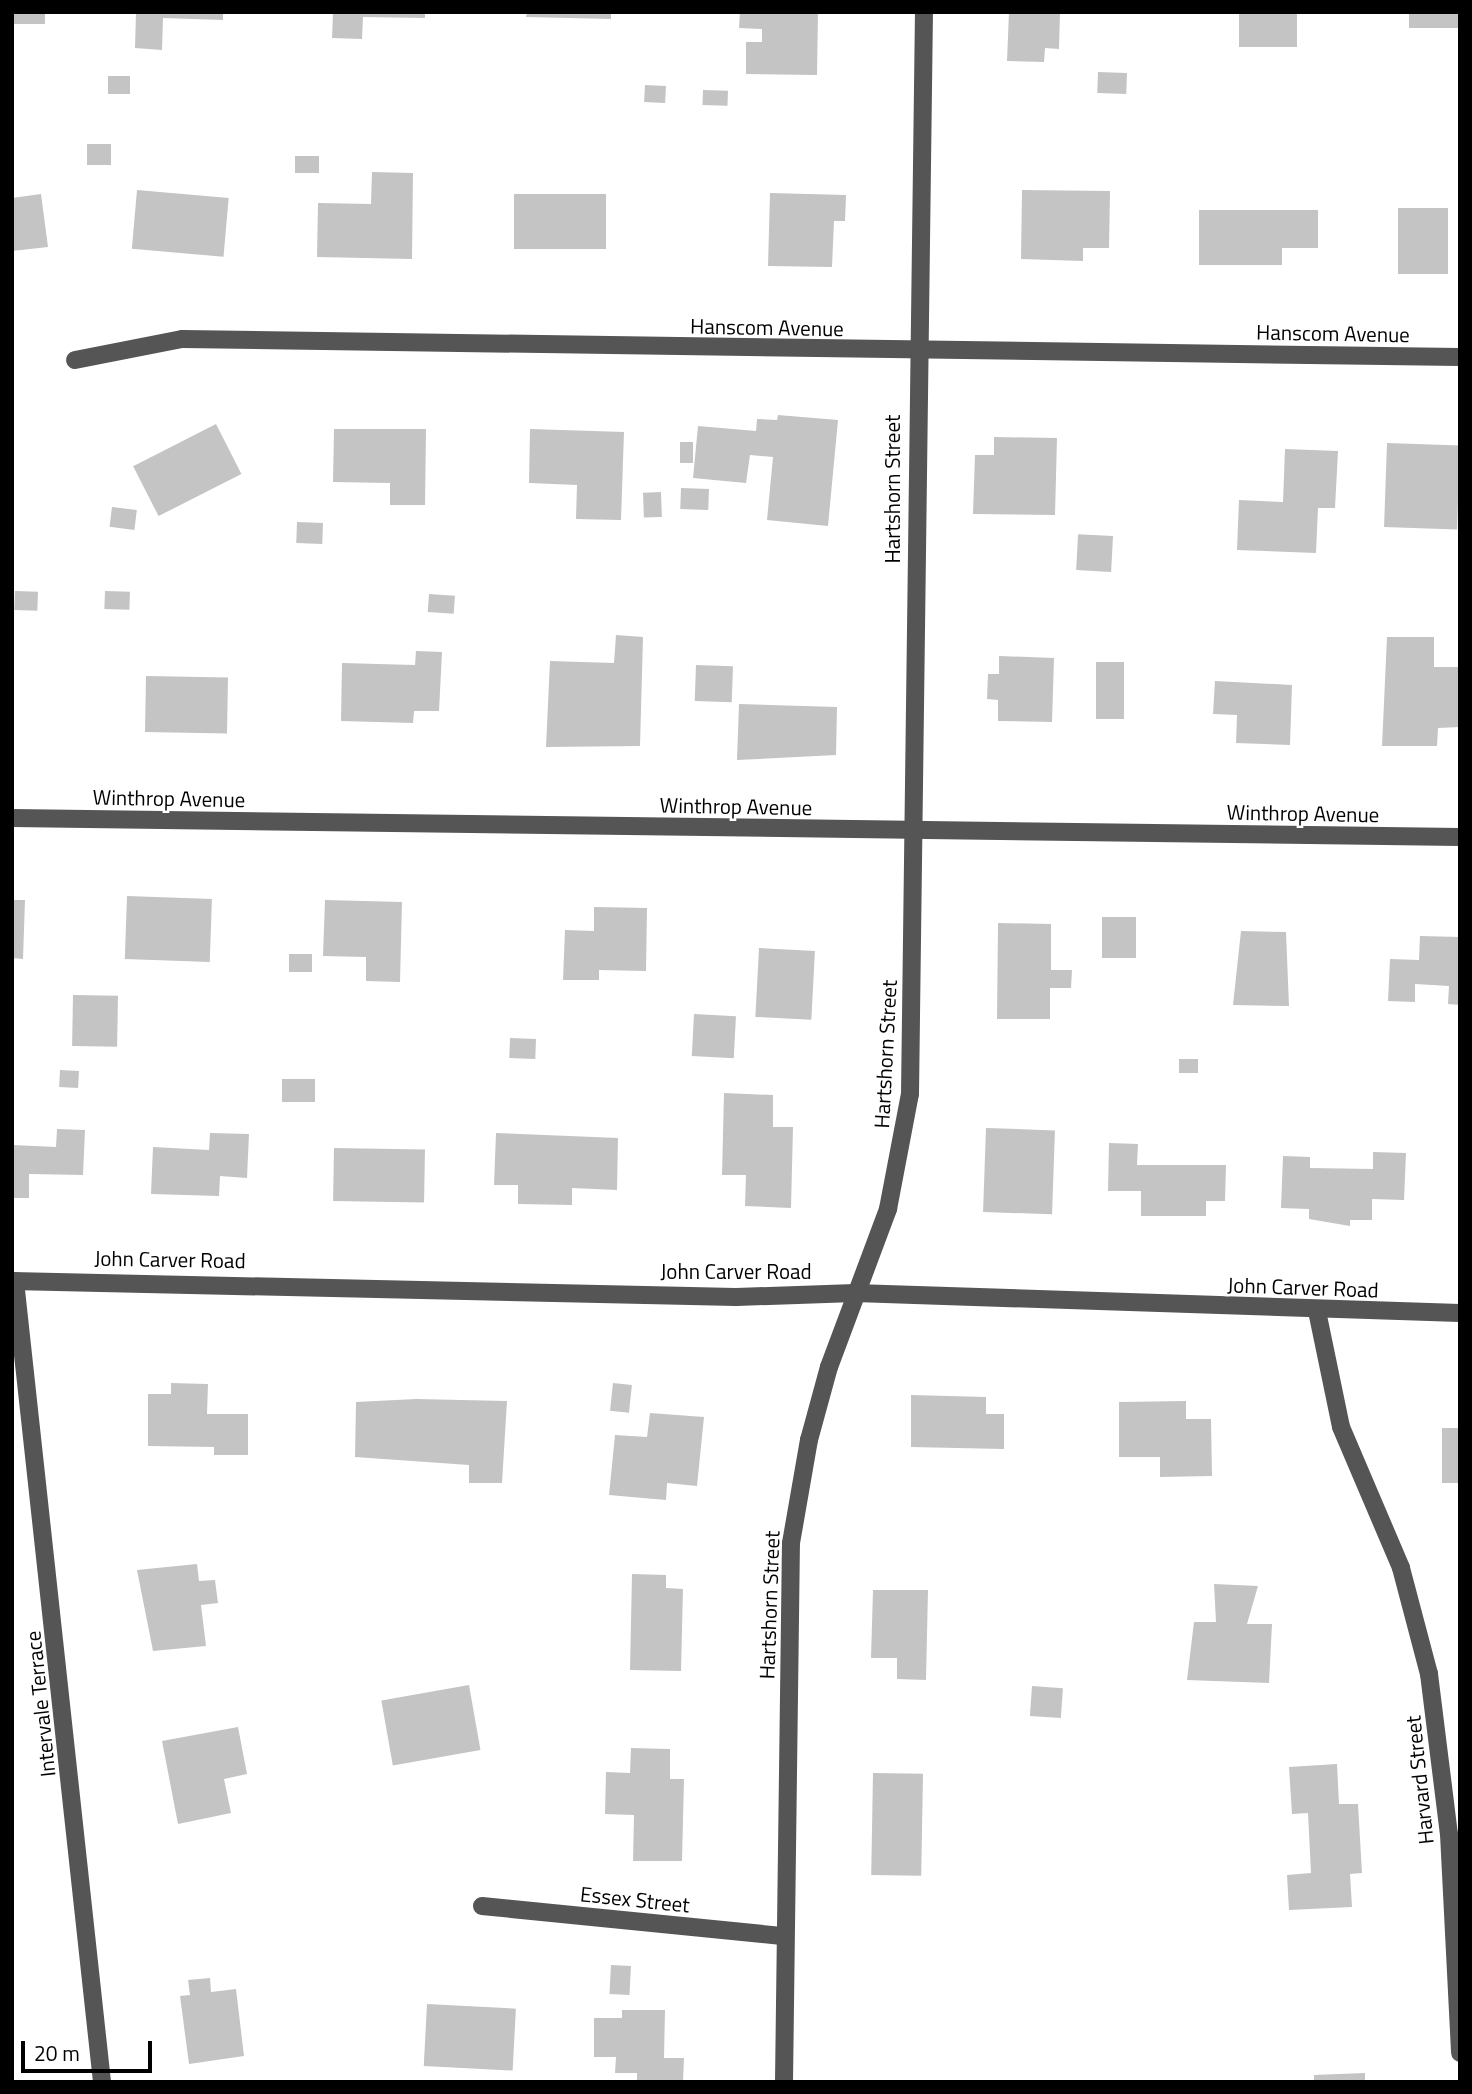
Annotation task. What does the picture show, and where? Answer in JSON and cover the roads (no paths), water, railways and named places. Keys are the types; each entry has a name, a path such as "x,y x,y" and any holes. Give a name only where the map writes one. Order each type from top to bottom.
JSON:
{"street":[{"name":"Hartshorn Street","path":"784,2082 791,1543 809,1440 855,1293 888,1209 904,1143 912,1047 915,352 924,12"},
{"name":"Hanscom Avenue","path":"75,360 182,339 915,352 1460,357"},
{"name":"Winthrop Avenue","path":"12,818 1460,838"},
{"name":"John Carver Road","path":"13,1281 736,1297 855,1293 1317,1311 1460,1313"},
{"name":"Intervale Terrace","path":"13,1281 102,2082"},
{"name":"Harvard Street","path":"1317,1311 1341,1427 1401,1568 1429,1674 1447,1807 1460,2053"},
{"name":"Essex Street","path":"482,1906 785,1936"}]}
